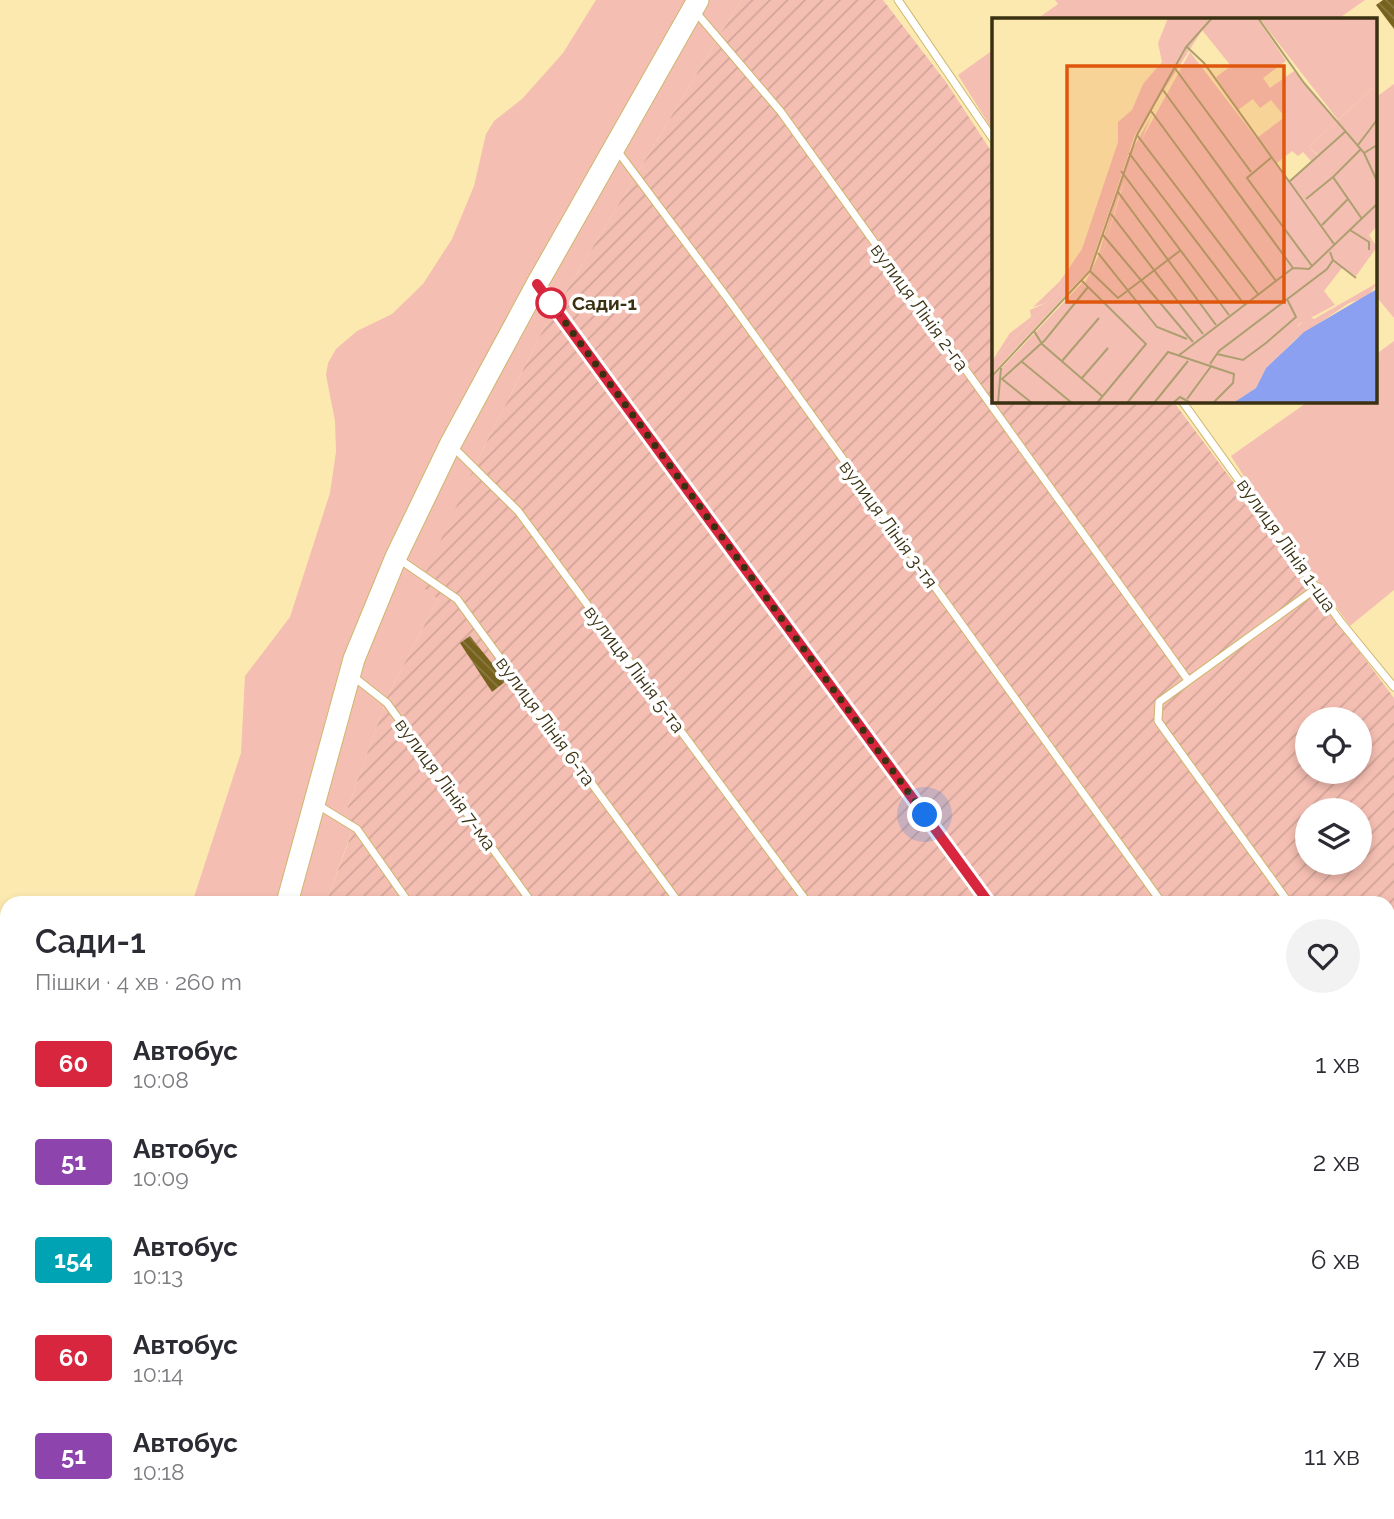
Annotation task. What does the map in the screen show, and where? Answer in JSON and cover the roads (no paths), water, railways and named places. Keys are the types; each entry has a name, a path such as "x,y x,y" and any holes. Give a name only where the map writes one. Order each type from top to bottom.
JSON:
{"main road":[{"path":"289,896 350,674 396,557 450,444 614,145 695,4"}],"lane":[{"path":"898,0 992,138"},
{"name":"вулиця Лінія 2-га","path":"695,4 781,112 1188,680"},
{"name":"вулиця Лінія 3-тя","path":"614,145 728,299 1157,896"},
{"path":"537,284 984,896"},
{"name":"вулиця Лінія 1-ша","path":"1183,402 1340,621 1394,687"},
{"name":"вулиця Лінія 5-та","path":"450,444 518,511 803,896"},
{"name":"вулиця Лінія 6-та","path":"396,557 457,598 674,896"},
{"path":"1284,896 1158,721 1156,711 1159,702 1318,587"},
{"name":"вулиця Лінія 7-ма","path":"350,674 387,703 528,896"},
{"path":"314,803 357,829 404,896"}],"place":[{"name":"Сади-1","path":"551,303"}]}
